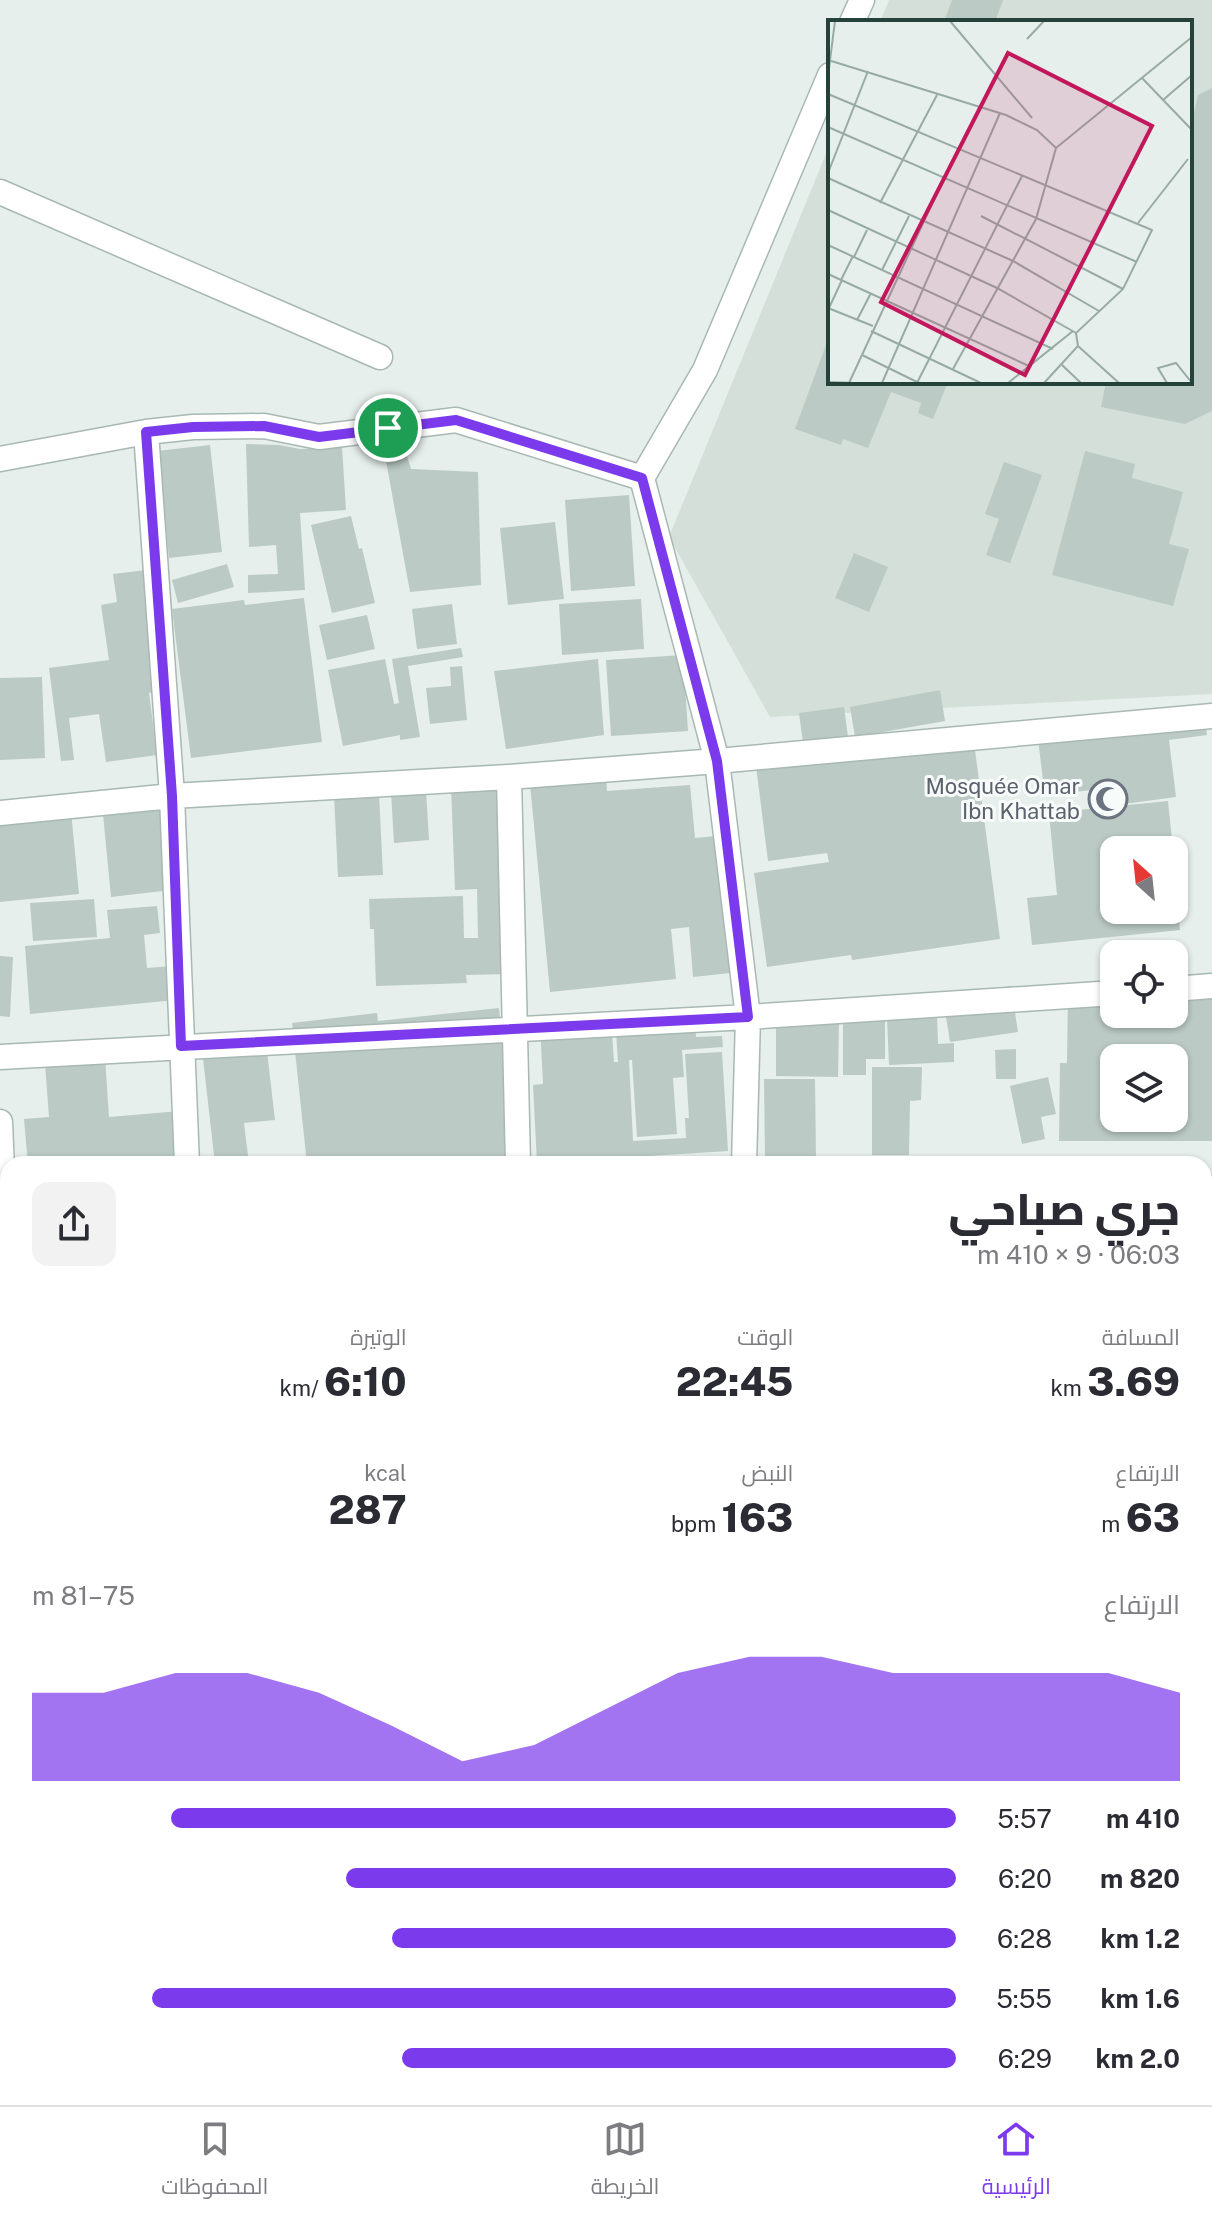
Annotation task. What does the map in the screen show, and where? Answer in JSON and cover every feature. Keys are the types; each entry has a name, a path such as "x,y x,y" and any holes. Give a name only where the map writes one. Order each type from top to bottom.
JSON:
{"street":[{"path":"853,20 862,0"},
{"path":"744,1156 748,1017 717,761 642,478 705,370 828,80"},
{"path":"0,192 380,357"},
{"path":"0,459 146,432 193,427 264,426 319,437 456,420 642,478"},
{"path":"146,432 172,796 187,1156"},
{"path":"0,813 172,796 509,777 717,761 1212,716"},
{"path":"509,777 518,1156"},
{"path":"1188,988 1212,986"},
{"path":"0,1057 748,1017 1100,994"},
{"path":"0,1122 1,1156"}],"shaded area":[{"path":"889,0 1212,0 1212,694 770,717 669,537 828,149 828,384 1192,384 1192,20 881,20"}],"building":[{"path":"952,0 1003,0 996,20 945,20"},
{"path":"1212,88 1212,411 1185,424 1101,407 1106,384 1192,384 1192,122 1198,95"},
{"path":"828,339 828,384 947,384 933,419 918,413 921,403 891,392 868,448 843,439 841,445 795,429"},
{"path":"246,444 300,449 342,447 346,510 300,513 305,590 248,593 248,575 278,574 276,545 249,547"},
{"path":"210,445 222,552 169,558 157,451"},
{"path":"1085,451 1135,464 1132,478 1183,492 1169,544 1189,549 1173,606 1052,575"},
{"path":"407,456 411,469 478,472 481,585 410,592 386,461"},
{"path":"1004,462 1042,475 1010,563 986,555 999,519 985,514"},
{"path":"629,495 635,586 571,591 565,500"},
{"path":"351,516 375,603 332,613 311,525"},
{"path":"555,522 564,599 508,605 500,528"},
{"path":"854,553 888,567 869,612 835,598"},
{"path":"227,564 234,587 178,603 172,580"},
{"path":"146,570 162,691 149,693 157,755 106,762 99,714 69,718 74,760 61,761 49,668 109,660 101,605 117,602 113,574"},
{"path":"304,598 322,742 191,758 172,609 244,600 245,605"},
{"path":"641,599 644,649 562,655 559,604"},
{"path":"452,604 457,644 417,649 412,609"},
{"path":"367,615 375,649 327,660 319,625"},
{"path":"461,648 463,657 408,666 420,737 400,740 400,735 343,746 328,670 385,659 394,704 399,703 392,659"},
{"path":"683,655 688,731 611,736 606,660"},
{"path":"598,659 604,735 506,749 494,671"},
{"path":"462,666 467,720 430,724 426,688 451,686 450,667"},
{"path":"42,677 45,758 0,760 0,678"},
{"path":"940,690 945,721 855,737 850,707"},
{"path":"844,707 850,752 973,735 1000,939 852,960 851,955 767,967 754,873 829,862 827,853 768,861 754,750 803,743 799,713"},
{"path":"1204,710 1207,735 1169,740 1176,797 1109,806 1106,788 1045,796 1037,731"},
{"path":"606,776 607,791 690,785 695,838 716,836 730,973 693,977 689,927 671,929 676,979 550,992 530,784"},
{"path":"500,785 508,974 466,975 467,983 376,986 374,929 370,929 369,899 463,896 464,938 478,938 477,889 455,890 451,787"},
{"path":"426,790 429,840 394,843 391,792"},
{"path":"379,793 383,875 338,877 334,795"},
{"path":"1168,801 1172,836 1100,836 1100,924 1179,924 1180,930 1032,945 1027,898 1057,895 1049,813"},
{"path":"162,808 171,890 111,897 103,814"},
{"path":"71,811 79,894 0,902 0,818"},
{"path":"94,899 97,937 33,941 30,903"},
{"path":"157,906 160,933 144,935 147,968 173,966 176,1000 30,1014 25,946 110,938 107,910"},
{"path":"0,956 13,957 10,1017 0,1016"},
{"path":"1190,974 1212,974 1212,1141 1059,1141 1060,1063 1067,1063 1068,993 1100,989 1100,1028 1188,1028"},
{"path":"1011,986 1018,1032 950,1042 943,997"},
{"path":"499,1008 515,1156 306,1156 292,1023 377,1013 378,1021"},
{"path":"694,1011 696,1037 722,1036 723,1047 682,1050 684,1077 673,1078 677,1134 637,1137 632,1060 629,1060 633,1141 686,1138 685,1118 689,1118 685,1054 722,1052 728,1151 648,1156 537,1156 533,1085 543,1084 540,1024 611,1019 614,1062 618,1062 615,1018"},
{"path":"937,1015 938,1044 954,1043 954,1062 889,1065 887,1018"},
{"path":"843,1021 885,1021 885,1059 866,1059 866,1075 843,1075"},
{"path":"776,1022 839,1022 838,1077 776,1076"},
{"path":"265,1034 275,1120 244,1123 248,1156 214,1156 201,1041"},
{"path":"1016,1049 1016,1079 996,1079 995,1050"},
{"path":"105,1058 109,1117 192,1110 196,1156 27,1156 24,1119 49,1117 45,1064"},
{"path":"872,1067 922,1067 921,1100 910,1101 909,1155 872,1155"},
{"path":"1048,1077 1056,1114 1041,1117 1045,1139 1022,1144 1010,1086"},
{"path":"764,1079 815,1079 816,1156 765,1156"}],"place":[{"name":"Mosquée Omar Ibn Khattab","path":"1108,799"}],"route":[{"path":"456,420 642,478 717,761 748,1017 181,1046 172,796 146,432 193,427 264,426 319,437 388,428 456,420"}]}
